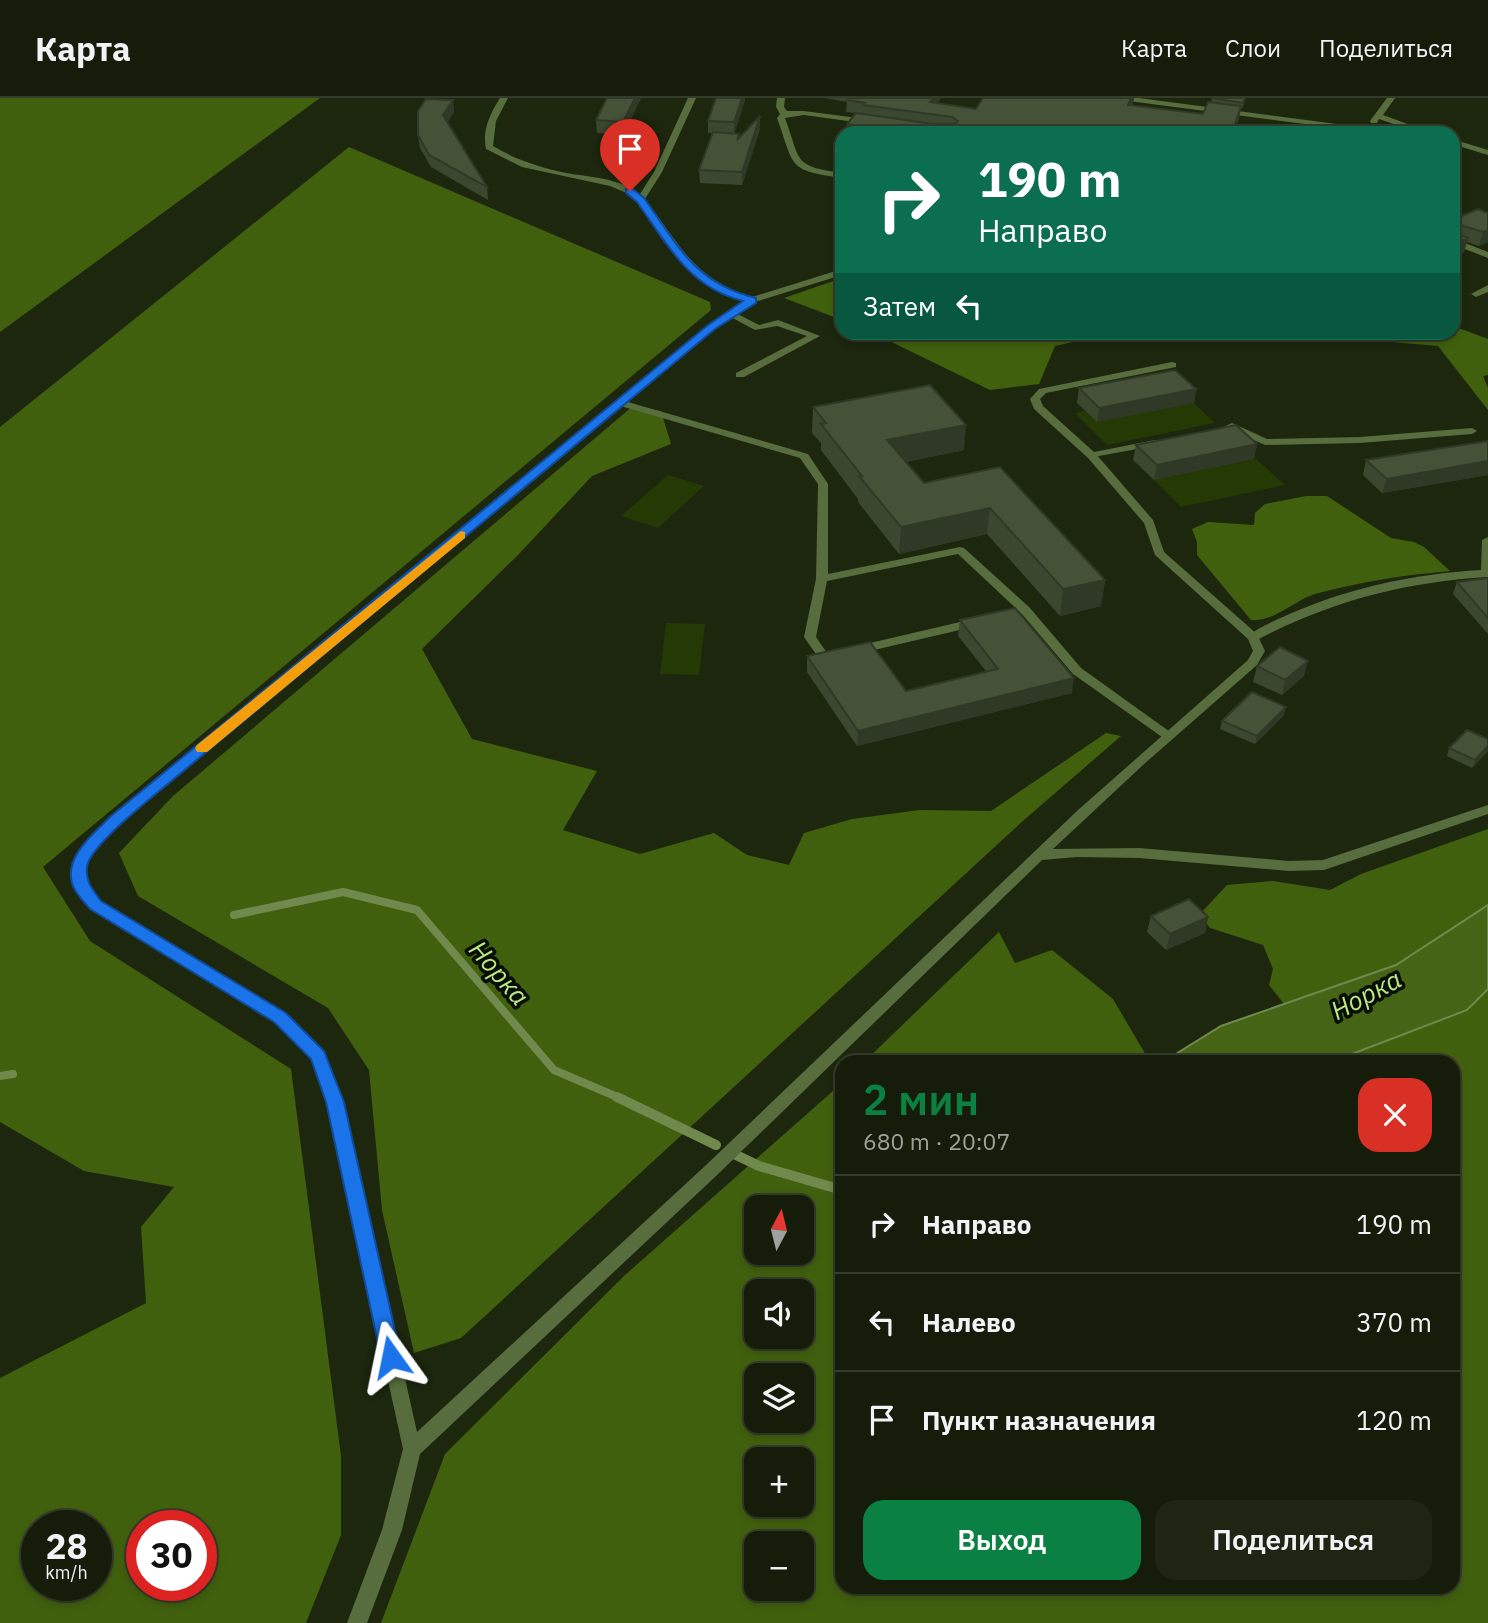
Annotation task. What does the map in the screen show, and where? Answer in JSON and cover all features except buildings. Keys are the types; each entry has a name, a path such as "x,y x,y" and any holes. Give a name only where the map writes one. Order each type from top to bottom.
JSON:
{"street":[{"path":"503,98 491,118 488,129 489,147 506,159 530,167 607,183 630,191 640,200 689,268 726,294 752,300"},
{"path":"640,200 657,172 692,98"},
{"path":"781,98 780,107 784,114"},
{"path":"1121,98 1322,126"},
{"path":"1370,126 1391,98"},
{"path":"784,114 885,124"},
{"path":"784,114 781,118 797,163 810,171 835,175"},
{"path":"1378,116 1406,126"},
{"path":"1460,144 1488,153"},
{"path":"1460,244 1488,255"},
{"path":"356,1623 392,1530 412,1449 335,1102 318,1056 280,1018 95,905 80,885 79,865 92,844 117,820 730,313 752,300 835,274"},
{"path":"1476,294 1488,288"},
{"path":"730,313 758,328 778,323 815,336 740,376"},
{"path":"412,1449 663,1215 1167,734 1254,662 1259,651 1253,637 1159,553 1149,522 1092,456 1038,407 1035,399 1043,391 1171,365"},
{"path":"621,403 804,456 823,484 822,579 810,637 824,657 985,620"},
{"path":"1220,429 1232,426 1265,442 1472,431"},
{"path":"1092,456 1169,440"},
{"path":"1253,637 1325,603 1406,580 1488,573 1488,540"},
{"path":"822,579 960,550 1026,611 1077,671 1167,734"},
{"path":"1012,614 1026,611"},
{"path":"1041,855 1077,852 1139,853 1289,866 1324,865 1488,809"}],"shaded area":[{"path":"0,98 320,98 0,332"},
{"path":"349,147 710,302 711,310 43,867 90,941 291,1069 341,1456 341,1535 306,1623 0,1623 0,1378 146,1303 141,1227 174,1187 84,1171 0,1122 0,427"},
{"path":"835,280 835,317 784,298"},
{"path":"1460,329 1488,339 1488,375 1483,376 1488,388 1488,410 1438,346 1369,340 1460,340"},
{"path":"887,340 1081,340 1055,346 1039,384 990,390"},
{"path":"1194,403 1215,423 1107,445 1075,413 1085,411 1097,422"},
{"path":"633,406 661,411 671,444 592,476 518,555 422,649 472,739 597,771 563,830 640,854 714,833 747,855 789,865 804,833 852,819 920,810 991,811 1106,733 1121,736 1024,820 461,1338 414,1353 382,1210 369,1070 328,1008 138,896 119,853 173,796"},
{"path":"1256,459 1285,485 1181,507 1154,480"},
{"path":"668,475 704,486 658,528 621,516"},
{"path":"1306,496 1327,496 1391,538 1414,542 1424,547 1450,571 1382,580 1315,594 1268,618 1251,620 1197,555 1197,542 1192,529 1208,522 1254,525 1255,513 1265,504"},
{"path":"666,623 705,624 699,675 660,674"},
{"path":"1488,829 1488,905 1396,965 1284,1004 1269,985 1273,969 1263,945 1210,928 1200,914 1227,885 1273,881 1330,890 1361,874"},
{"path":"999,932 1015,963 1052,950 1113,999 1146,1055 871,1055"},
{"path":"1488,989 1488,1623 381,1623 445,1454 624,1276 835,1089 835,1594 1460,1594 1460,1055 1349,1055 1467,1010"}],"water":[{"path":"1488,905 1488,989 1467,1010 1349,1055 1174,1055 1221,1026 1396,965"}],"waterway":[{"name":"Норка","path":"234,915 343,892 417,910 554,1070 622,1099"},
{"path":"0,1076 13,1074"},
{"name":"Норка","path":"617,1097 716,1145"},
{"name":"Норка","path":"734,1154 759,1166 835,1188"}],"slow traffic":[{"path":"202,748 461,535"}],"route":[{"path":"391,1357 335,1102 318,1056 280,1018 95,905 80,885 79,865 92,844 182,765 712,327 752,300 726,294 689,268 640,200 630,191"}]}
